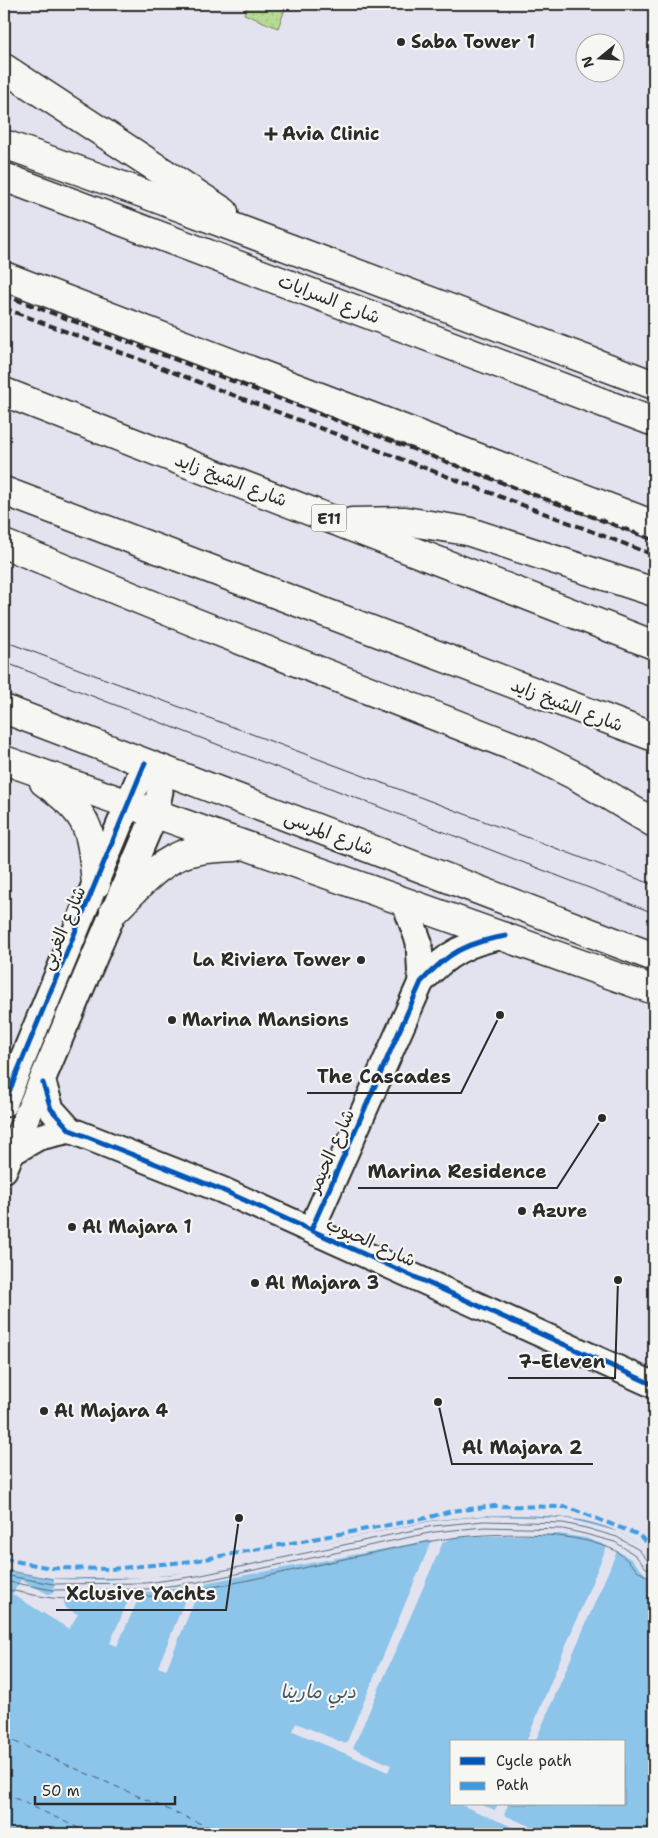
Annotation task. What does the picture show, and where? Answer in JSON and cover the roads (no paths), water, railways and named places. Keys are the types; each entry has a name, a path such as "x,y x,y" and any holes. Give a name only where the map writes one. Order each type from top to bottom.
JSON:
{"main road":[{"name":"شارع السرايات","path":"4,68 272,243"},
{"name":"شارع السرايات","path":"4,144 145,194 654,385"},
{"name":"شارع السرايات","path":"4,177 654,422"},
{"path":"4,276 654,525"},
{"name":"شارع الشيخ زايد","path":"4,392 654,645"},
{"name":"شارع الشيخ زايد","path":"4,491 654,737"},
{"path":"342,522 405,520 452,528 654,592"},
{"path":"4,544 194,622 522,749 578,777 654,823"},
{"name":"شارع المرسى","path":"4,710 654,957"},
{"path":"13,763 654,990"},
{"path":"13,763 64,797 85,821 92,841 96,884"},
{"path":"114,911 156,871 176,856 202,849 245,846"}],"street":[{"name":"شارع الغربى","path":"4,1104 11,1074 130,805 150,765"},
{"path":"7,1161 42,1083 155,814 160,791 150,765"},
{"name":"شارع الحيمر","path":"404,901 413,921 419,942 421,982"},
{"name":"شارع الحيمر","path":"311,1230 421,982 436,965 455,951 479,940 506,936"},
{"name":"شارع الحبوب","path":"42,1083 51,1110 70,1130 216,1187 654,1385"},
{"path":"7,1161 39,1137 70,1130"}],"water":[{"name":"دبي مارينا","path":"484,1516 553,1517 599,1525 619,1533 638,1545 654,1562 654,1834 4,1834 4,1570 54,1579 146,1578 196,1571 432,1521"}],"tram line":[{"path":"4,641 654,885"},
{"path":"4,662 654,913"}],"railway":[{"path":"4,295 654,540"},
{"path":"4,308 654,555"}],"place":[{"name":"Saba Tower 1","path":"401,42"},
{"name":"Avia Clinic","path":"271,134"},
{"name":"La Riviera Tower","path":"361,960"},
{"name":"The Cascades","path":"500,1015"},
{"name":"Marina Mansions","path":"172,1020"},
{"name":"Marina Residence","path":"602,1118"},
{"name":"Azure","path":"522,1211"},
{"name":"Al Majara 1","path":"72,1227"},
{"name":"7-Eleven","path":"618,1280"},
{"name":"Al Majara 3","path":"255,1283"},
{"name":"Al Majara 2","path":"438,1402"},
{"name":"Al Majara 4","path":"44,1411"},
{"name":"Xclusive Yachts","path":"239,1518"}]}
